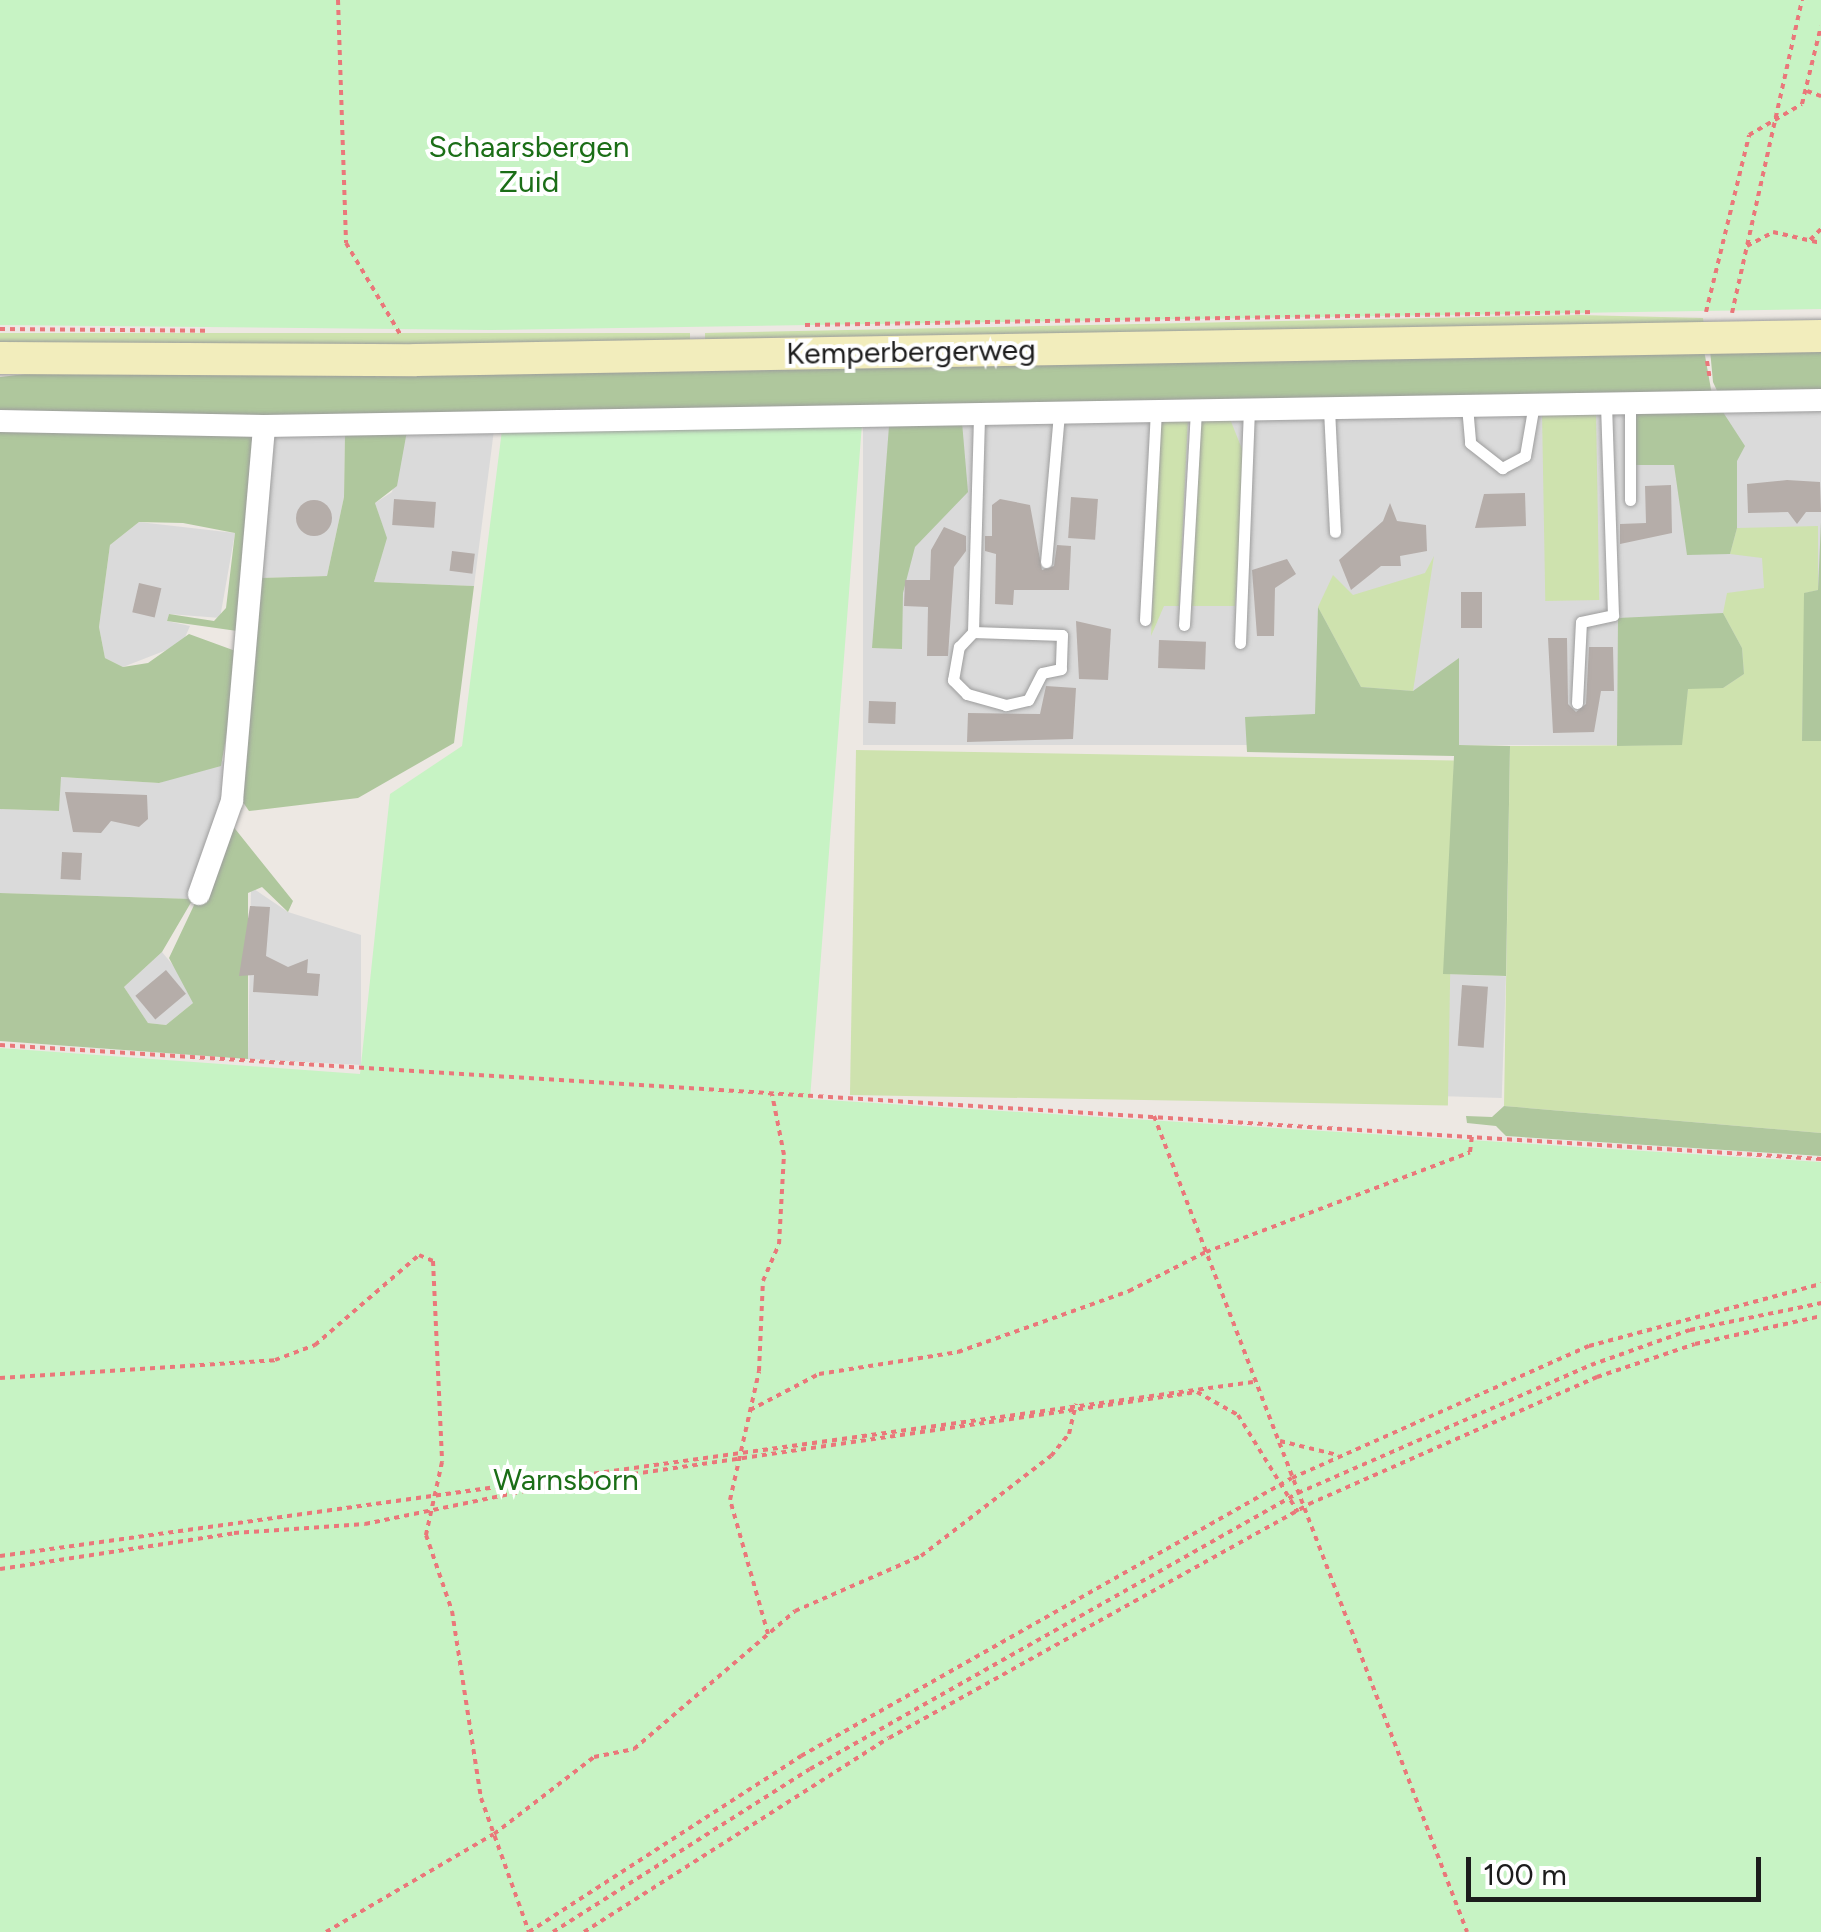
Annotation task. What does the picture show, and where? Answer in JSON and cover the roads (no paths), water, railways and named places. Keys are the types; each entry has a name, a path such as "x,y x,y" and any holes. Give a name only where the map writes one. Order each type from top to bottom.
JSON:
{"main road":[{"name":"Kemperbergerweg","path":"0,358 416,360 1717,326 1821,336"}],"street":[{"path":"0,422 264,426 1821,400"},
{"path":"199,894 232,801 264,426"}],"lane":[{"path":"1618,403 1630,500"},
{"path":"1577,703 1580,622 1613,616 1618,403"},
{"path":"1466,406 1470,443 1502,468 1525,456 1534,404"},
{"path":"1330,409 1334,532"},
{"path":"1240,643 1248,410"},
{"path":"1145,620 1156,411"},
{"path":"1184,625 1196,411"},
{"path":"1046,562 1059,413"},
{"path":"973,632 1062,634 1061,670 1042,672 1028,700 1006,704 967,694 953,680 959,647 973,632 979,414"}],"park label":[{"name":"Schaarsbergen Zuid","path":"529,164"},
{"name":"Warnsborn","path":"566,1480"}]}
